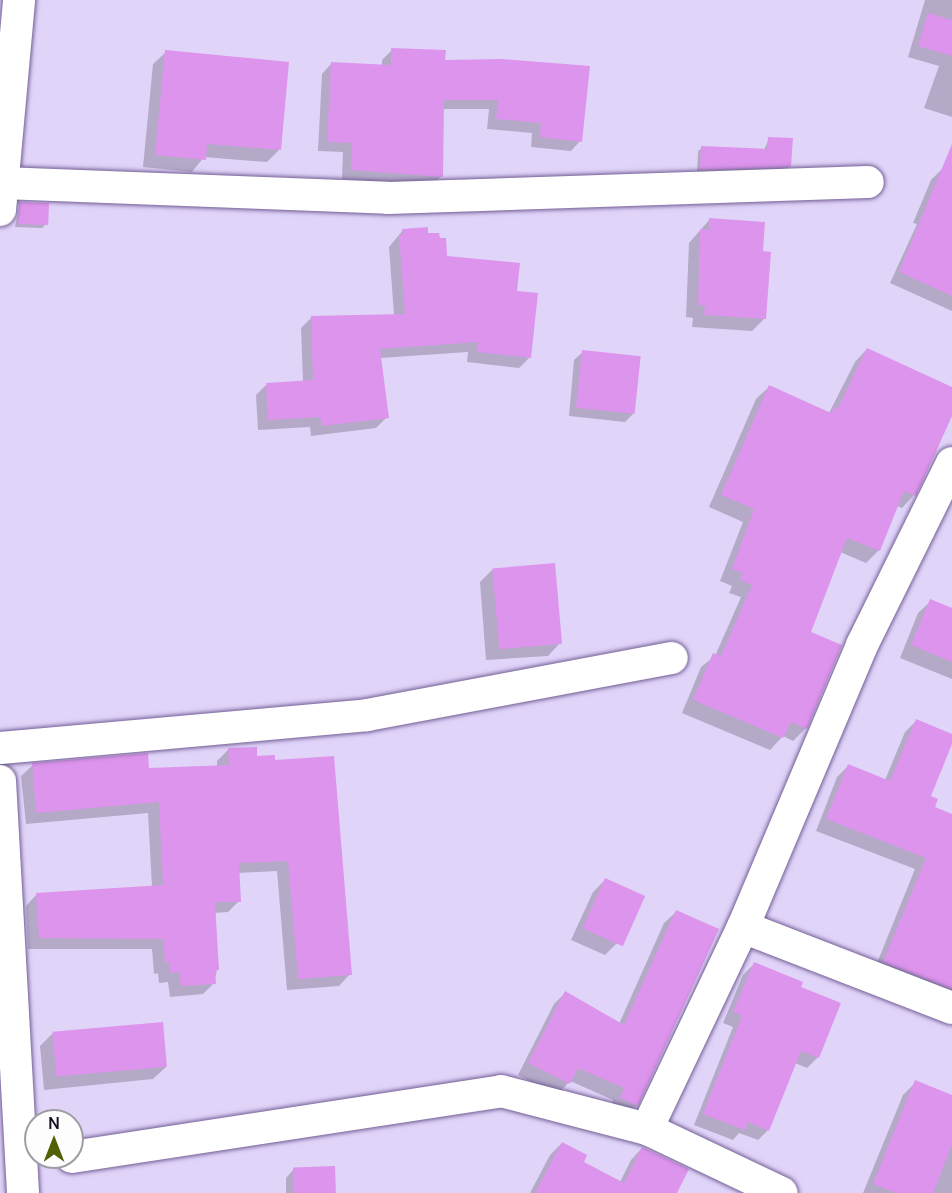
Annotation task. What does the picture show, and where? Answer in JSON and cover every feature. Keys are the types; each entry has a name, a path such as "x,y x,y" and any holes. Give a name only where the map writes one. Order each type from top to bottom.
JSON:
{"street":[{"path":"19,0 1,196 388,198 868,182"},
{"path":"647,1129 743,927 862,645 952,463"},
{"path":"0,748 367,715 672,658"},
{"path":"0,781 16,1160"},
{"path":"743,927 952,1008"},
{"path":"84,1155 501,1091 647,1129 782,1193"}],"building":[{"path":"928,13 952,20 952,56 918,46"},
{"path":"391,48 446,50 445,60 502,59 590,66 582,142 540,137 541,123 496,119 498,100 444,100 443,177 351,170 352,143 327,142 331,62 391,65"},
{"path":"165,50 289,62 281,150 207,144 206,160 155,155"},
{"path":"768,137 793,138 791,167 700,170 701,146 767,149"},
{"path":"952,144 952,296 899,272"},
{"path":"19,202 49,203 48,225 18,224"},
{"path":"709,218 765,222 763,251 771,252 766,319 704,315 705,306 698,305 700,229 709,230"},
{"path":"428,227 428,233 439,233 440,238 446,238 447,256 520,263 517,291 538,293 531,358 477,352 478,342 380,349 389,418 322,426 320,417 268,420 266,383 313,380 311,316 405,314 399,235 403,234 402,229"},
{"path":"867,348 952,387 952,416 916,496 904,491 880,551 847,538 811,632 842,645 807,729 791,722 783,738 693,700 713,653 721,656 752,585 740,580 743,573 732,569 754,509 721,495 769,385 831,413 834,407 838,408"},
{"path":"582,350 641,356 635,414 576,408"},
{"path":"555,563 562,644 499,649 492,568"},
{"path":"930,599 952,608 952,662 911,645"},
{"path":"916,719 952,734 952,744 931,796 938,799 935,807 952,814 952,989 883,962 926,858 826,819 848,764 890,781"},
{"path":"257,747 257,756 275,755 275,760 334,756 352,975 298,979 288,861 239,863 241,902 215,902 219,970 215,970 216,984 181,986 179,972 170,973 169,962 165,963 163,939 39,938 36,893 163,885 159,802 36,813 32,763 148,753 149,768 229,765 228,748"},
{"path":"605,878 645,896 623,946 583,928"},
{"path":"676,910 719,929 638,1106 620,1098 624,1088 578,1068 570,1084 528,1063 565,991 624,1025"},
{"path":"754,962 803,982 801,987 841,1003 819,1058 801,1051 769,1131 748,1122 745,1130 703,1114 742,1016 733,1012"},
{"path":"163,1022 167,1067 56,1077 52,1032"},
{"path":"915,1080 952,1095 952,1145 933,1193 896,1193 873,1184"},
{"path":"562,1142 587,1155 584,1162 624,1183 642,1147 689,1169 677,1193 535,1193"},
{"path":"335,1166 336,1193 294,1193 293,1167"}]}
